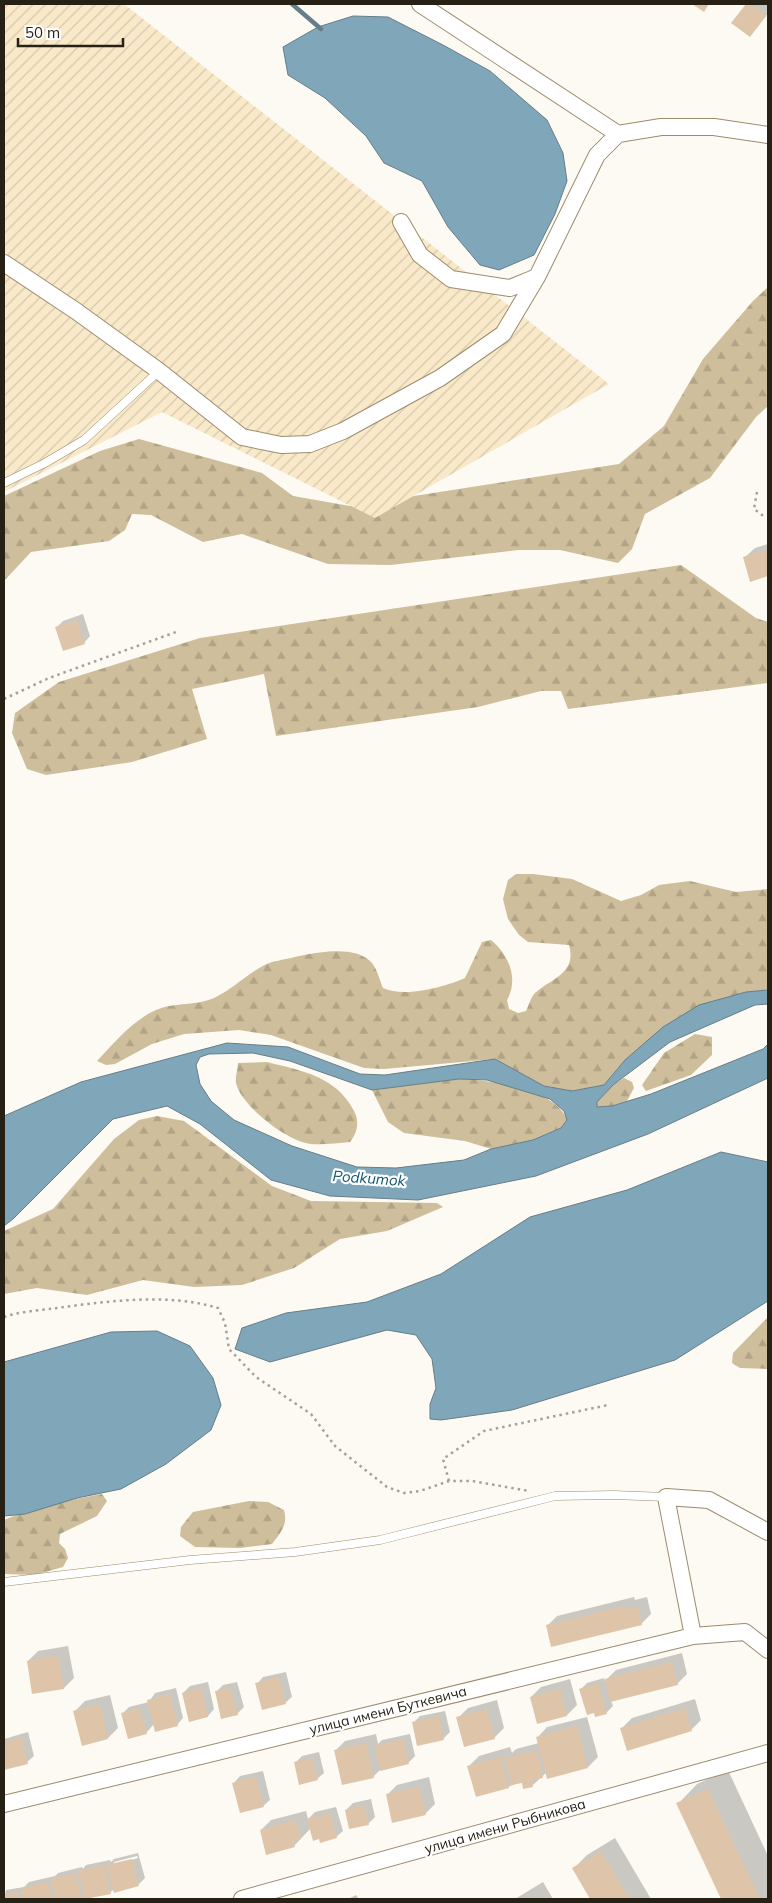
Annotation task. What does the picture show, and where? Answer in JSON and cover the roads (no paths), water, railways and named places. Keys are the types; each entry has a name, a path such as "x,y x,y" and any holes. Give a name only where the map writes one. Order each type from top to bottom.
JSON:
{"street":[{"path":"420,4 618,134"},
{"path":"4,263 76,310 160,371 242,437 281,445 310,444 343,432 440,378 504,334 537,277 597,155 618,134 661,127 714,127 768,135"},
{"path":"401,222 420,255 451,279 510,288 537,277"},
{"path":"693,1636 666,1497 709,1500 768,1532"},
{"name":"улица имени Буткевича","path":"4,1804 693,1636 744,1632 768,1650"},
{"name":"улица имени Рыбникова","path":"242,1899 768,1753"}],"lane":[{"path":"4,483 46,463 84,440 160,371"},
{"path":"4,1582 190,1560 295,1552 380,1540 555,1496 614,1495 666,1497"}],"water":[{"path":"353,16 388,17 443,45 490,71 547,120 563,153 567,181 555,214 534,255 499,270 480,265 448,227 422,181 384,163 366,136 325,98 288,75 283,47 318,27"},
{"name":"Podkumok","path":"768,990 768,1004 755,1005 670,1042 613,1085 597,1102 597,1107 612,1106 651,1094 763,1049 768,1044 768,1078 648,1134 536,1176 418,1200 330,1196 271,1180 200,1124 167,1106 113,1119 4,1226 4,1116 81,1082 227,1043 288,1047 360,1074 385,1075 495,1059 544,1086 572,1091 604,1085 625,1060 663,1027 699,1005 746,992","holes":["253,1053 290,1061 372,1090 459,1079 487,1080 550,1099 564,1111 567,1120 561,1128 533,1140 491,1149 464,1160 396,1168 357,1167 292,1146 234,1120 211,1101 200,1084 196,1065 200,1057 209,1054"]},
{"path":"721,1152 768,1162 768,1301 675,1360 512,1410 441,1420 430,1419 430,1404 436,1388 432,1359 416,1335 387,1330 270,1362 235,1349 242,1328 286,1313 367,1302 441,1274 530,1217 627,1190"},
{"path":"157,1331 190,1346 213,1378 221,1405 211,1430 166,1464 121,1489 77,1498 25,1514 4,1516 4,1362 111,1332"}],"waterway":[{"path":"292,4 321,29"}]}
